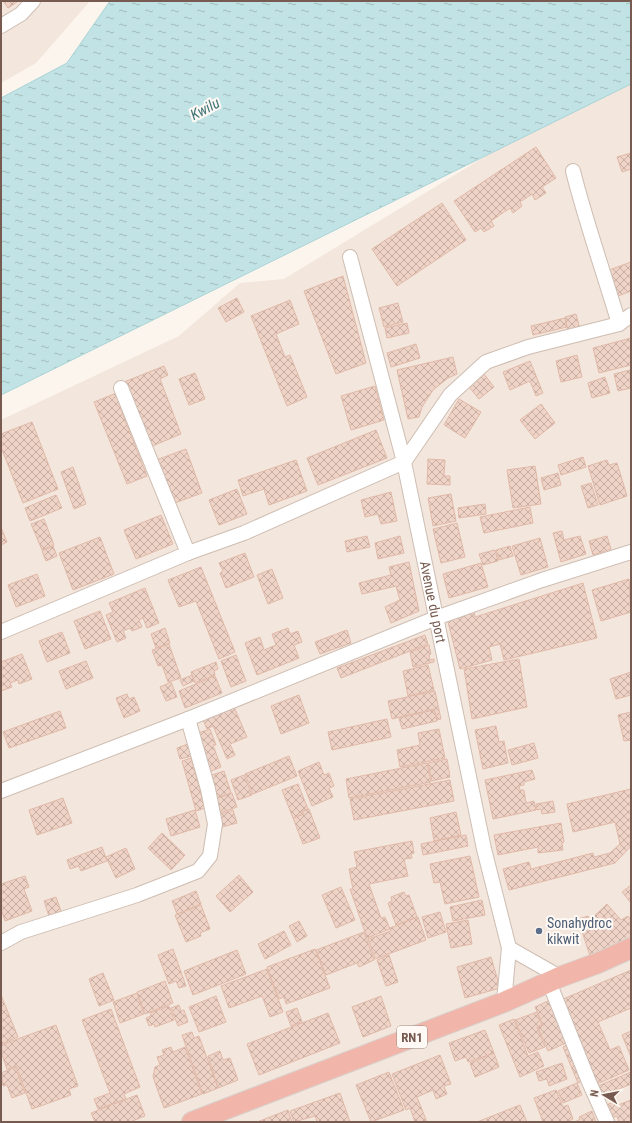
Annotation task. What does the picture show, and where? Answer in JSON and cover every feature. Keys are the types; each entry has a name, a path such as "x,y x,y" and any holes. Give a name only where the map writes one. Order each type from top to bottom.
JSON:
{"highway":[{"name":"RN1","path":"192,1122 504,1002 631,948"}],"street":[{"path":"1,26 21,14 32,1"},
{"path":"573,171 584,215 620,324"},
{"name":"Avenue du port","path":"350,258 404,462 484,849 508,948 504,1002"},
{"path":"1,632 188,553 244,533 404,462 450,395 486,362 528,347 620,324 631,315"},
{"path":"121,388 188,553"},
{"path":"1,791 188,719 436,618 542,580 631,552"},
{"path":"1,943 21,932 137,895 198,872 210,856 215,824 208,789 188,719"},
{"path":"508,948 554,980 589,1082 607,1122"}],"shaded area":[{"path":"1,1 90,1 36,63 1,83"},
{"path":"631,81 631,1122 1,1122 1,420 179,336 240,283 284,279 550,117"}],"water":[{"name":"Kwilu","path":"110,1 631,1 631,84 1,395 1,98 67,63"}],"building":[{"path":"3,1 16,1 17,2 8,8"},
{"path":"536,147 556,178 542,187 546,193 535,200 532,194 520,202 522,206 513,213 510,208 491,221 494,226 484,232 481,228 475,232 454,201"},
{"path":"631,153 631,169 622,172 617,157"},
{"path":"442,203 466,240 397,286 372,249"},
{"path":"631,262 631,291 618,296 609,270"},
{"path":"343,276 366,363 336,374 304,291"},
{"path":"237,298 244,312 226,322 218,308"},
{"path":"290,300 299,324 276,334 285,357 290,355 307,397 287,406 251,316"},
{"path":"398,303 403,322 384,327 379,308"},
{"path":"576,314 580,329 568,332 565,317"},
{"path":"565,318 567,327 533,335 531,326"},
{"path":"407,323 409,333 387,338 385,328"},
{"path":"631,338 631,365 599,373 593,348"},
{"path":"416,344 420,358 391,367 387,353"},
{"path":"577,355 582,377 561,382 556,361"},
{"path":"453,357 457,374 448,378 433,390 422,407 419,417 408,419 397,370"},
{"path":"530,361 543,393 536,396 530,381 510,390 503,372"},
{"path":"164,366 168,375 160,379 181,434 150,447 124,382"},
{"path":"630,370 631,388 618,391 614,374"},
{"path":"195,373 205,399 189,405 179,379"},
{"path":"484,374 494,387 479,399 469,387"},
{"path":"605,377 610,393 592,398 588,383"},
{"path":"375,386 384,420 351,430 341,396"},
{"path":"119,392 124,405 120,407 147,476 127,484 94,402"},
{"path":"459,399 481,412 465,438 444,425"},
{"path":"541,404 555,423 535,439 520,420"},
{"path":"32,422 58,489 23,503 1,447 1,434"},
{"path":"376,430 387,458 318,485 307,458"},
{"path":"186,449 202,493 172,504 156,460"},
{"path":"583,457 586,467 561,475 558,465"},
{"path":"428,459 445,460 444,476 450,476 450,485 427,484"},
{"path":"296,460 307,491 269,505 264,489 243,496 238,480"},
{"path":"607,460 609,465 617,463 627,496 600,505 588,466"},
{"path":"535,466 541,504 513,508 507,470"},
{"path":"73,467 86,504 74,509 61,472"},
{"path":"558,473 561,485 544,490 541,478"},
{"path":"591,483 598,505 588,508 581,486"},
{"path":"237,489 247,514 219,525 209,500"},
{"path":"391,492 397,521 381,524 378,514 365,517 361,500"},
{"path":"451,494 456,521 433,526 428,498"},
{"path":"56,495 62,508 30,521 25,508"},
{"path":"485,504 486,514 459,518 458,508"},
{"path":"530,507 533,523 484,533 480,517"},
{"path":"161,515 173,544 136,559 124,530"},
{"path":"44,519 54,545 42,550 31,524"},
{"path":"457,523 465,557 441,563 433,529"},
{"path":"1,527 7,542 1,545"},
{"path":"562,531 564,540 580,536 586,554 561,562 553,533"},
{"path":"367,536 370,547 347,552 345,541"},
{"path":"400,536 404,553 378,559 375,543"},
{"path":"607,536 611,549 593,555 589,541"},
{"path":"100,537 114,574 73,590 59,553"},
{"path":"540,538 548,567 521,575 512,546"},
{"path":"53,546 57,556 46,561 42,551"},
{"path":"510,546 513,556 499,560 496,550"},
{"path":"495,550 498,561 483,565 479,554"},
{"path":"245,553 254,577 226,588 220,573 223,571 219,563"},
{"path":"409,562 419,611 391,623 385,607 400,600 396,586 362,594 359,583 391,575 389,567"},
{"path":"481,563 488,587 449,598 443,574"},
{"path":"201,567 235,652 219,659 196,601 179,607 168,580"},
{"path":"272,569 283,598 268,604 257,575"},
{"path":"37,574 45,596 16,607 8,585"},
{"path":"629,579 631,612 601,621 592,590"},
{"path":"583,583 597,638 504,660 500,644 489,647 492,660 460,669 447,618 474,611 475,617"},
{"path":"145,588 159,623 147,628 143,618 139,620 142,627 132,631 130,628 123,631 126,638 117,642 106,615 113,612 109,603"},
{"path":"100,611 111,639 85,649 74,621"},
{"path":"165,628 170,643 156,648 151,634"},
{"path":"288,628 290,634 298,631 302,642 294,645 299,658 257,675 245,643 260,637 264,650 276,645 272,634"},
{"path":"347,630 351,643 320,654 315,642"},
{"path":"62,632 70,653 47,662 39,641"},
{"path":"425,635 428,644 341,678 337,668"},
{"path":"169,644 181,678 168,682 162,665 158,666 152,650"},
{"path":"429,645 431,654 429,655 430,660 434,659 434,662 413,667 410,652"},
{"path":"22,654 32,679 19,684 18,680 10,683 12,687 1,691 1,662"},
{"path":"236,655 246,681 231,687 221,661"},
{"path":"519,659 527,707 472,719 464,669"},
{"path":"86,661 93,678 66,689 59,671"},
{"path":"216,662 218,669 214,671 215,675 195,683 191,672"},
{"path":"428,665 434,690 408,696 403,671"},
{"path":"631,672 631,695 616,699 610,679"},
{"path":"192,675 194,681 183,686 180,680"},
{"path":"215,676 222,693 185,708 179,691"},
{"path":"171,682 177,697 166,701 160,687"},
{"path":"435,691 441,719 437,720 434,709 392,719 388,701"},
{"path":"127,694 129,699 134,697 140,711 124,718 116,698"},
{"path":"299,695 309,723 281,734 271,706"},
{"path":"234,707 247,737 230,744 235,755 227,759 213,726 207,729 203,720"},
{"path":"434,710 437,721 402,729 399,718"},
{"path":"60,711 66,728 9,748 3,732"},
{"path":"631,712 631,740 624,741 618,715"},
{"path":"387,719 391,737 332,750 328,732"},
{"path":"496,726 499,742 504,741 508,763 483,769 475,730"},
{"path":"210,729 216,745 213,745 221,767 209,772 195,734"},
{"path":"439,729 445,758 400,767 397,750 420,745 418,733"},
{"path":"534,743 538,758 512,765 508,750"},
{"path":"188,744 192,756 180,759 177,748"},
{"path":"289,756 297,776 253,794 245,774"},
{"path":"191,758 205,808 196,811 182,761"},
{"path":"447,759 450,777 432,781 428,763"},
{"path":"319,762 324,775 329,773 334,786 329,788 333,797 312,806 298,771"},
{"path":"427,763 431,782 349,798 346,779"},
{"path":"532,770 535,779 524,782 524,785 519,786 520,790 524,790 526,803 534,801 536,810 493,819 485,780"},
{"path":"224,771 231,793 217,798 209,776"},
{"path":"244,775 252,795 238,800 231,780"},
{"path":"450,780 454,801 354,820 350,799"},
{"path":"298,784 308,809 302,811 303,814 293,818 282,790"},
{"path":"631,789 631,846 615,863 509,890 503,869 529,862 531,869 593,853 594,857 610,853 620,844 615,822 573,832 567,804"},
{"path":"232,793 237,807 220,813 215,799"},
{"path":"63,798 72,823 37,835 29,810"},
{"path":"553,801 555,812 542,814 541,809 537,810 536,804"},
{"path":"309,809 320,838 303,844 293,818 304,814 302,811"},
{"path":"195,810 200,827 171,836 166,819"},
{"path":"233,810 237,823 222,827 218,815"},
{"path":"456,812 461,835 434,841 430,818"},
{"path":"561,823 564,842 562,843 563,850 538,853 538,847 498,855 494,835"},
{"path":"162,833 185,855 171,870 148,848"},
{"path":"466,835 468,846 423,855 421,844"},
{"path":"412,841 414,853 411,854 412,858 404,859 408,876 369,884 381,918 385,917 390,929 367,938 350,889 353,889 349,869 357,867 354,852"},
{"path":"102,847 107,861 81,871 79,866 70,869 67,860"},
{"path":"126,848 135,869 116,878 106,857"},
{"path":"470,856 479,897 445,904 440,882 434,883 430,864"},
{"path":"239,875 253,892 230,912 216,896"},
{"path":"25,876 29,887 24,889 32,911 5,921 1,909 1,884"},
{"path":"631,885 631,903 622,892"},
{"path":"341,887 355,920 336,928 322,895"},
{"path":"196,891 201,904 177,914 172,901"},
{"path":"404,892 406,896 409,895 417,917 396,925 388,903 392,901 391,897"},
{"path":"56,897 61,911 49,916 44,901"},
{"path":"482,900 485,915 453,921 450,907"},
{"path":"607,904 621,920 628,916 631,921 631,939 590,956 578,919 588,916 590,920"},
{"path":"201,905 210,929 200,933 201,936 186,942 175,915"},
{"path":"440,912 446,932 428,938 422,917"},
{"path":"418,917 426,940 375,959 368,939 391,931 390,928"},
{"path":"468,920 472,944 451,948 446,924"},
{"path":"299,921 307,936 297,942 289,926"},
{"path":"284,931 291,945 265,959 258,944"},
{"path":"364,932 374,960 359,967 357,963 326,975 316,950"},
{"path":"173,949 186,986 179,988 176,981 169,984 158,955"},
{"path":"315,949 330,988 286,1004 284,997 279,999 267,967"},
{"path":"237,950 246,974 193,995 184,971"},
{"path":"389,955 398,982 386,986 377,960"},
{"path":"491,957 500,988 465,998 457,967"},
{"path":"267,969 283,1012 270,1017 262,996 229,1008 221,986"},
{"path":"631,970 631,1008 598,1022 610,1050 619,1046 629,1070 597,1084 561,1000"},
{"path":"103,973 114,1000 99,1006 89,979"},
{"path":"165,981 173,1003 145,1014 137,992"},
{"path":"137,993 144,1014 120,1023 113,1002"},
{"path":"1,995 18,1037 1,1044"},
{"path":"216,996 226,1022 199,1032 189,1007"},
{"path":"381,996 391,1026 363,1037 352,1007"},
{"path":"550,1000 568,1042 548,1051 538,1027 543,1025 535,1007"},
{"path":"179,1005 181,1011 184,1010 188,1022 178,1026 171,1008"},
{"path":"169,1006 174,1020 155,1027 154,1024 149,1026 146,1018 151,1016 150,1013"},
{"path":"297,1008 302,1022 291,1026 286,1012"},
{"path":"111,1009 140,1087 124,1094 126,1099 98,1109 94,1099 110,1093 82,1020"},
{"path":"537,1012 542,1025 537,1027 545,1047 529,1053 515,1020"},
{"path":"328,1013 340,1043 259,1075 247,1044"},
{"path":"514,1019 528,1056 538,1052 544,1066 520,1077 499,1025"},
{"path":"56,1025 78,1086 69,1089 71,1095 32,1109 16,1066 7,1069 1,1052 1,1045"},
{"path":"485,1030 494,1053 468,1062 466,1057 455,1061 449,1043"},
{"path":"631,1031 631,1057 622,1035"},
{"path":"192,1032 194,1038 199,1036 218,1088 203,1094 182,1035"},
{"path":"569,1044 584,1080 578,1083 563,1047"},
{"path":"171,1047 173,1052 185,1047 202,1094 164,1108 153,1077 155,1067 160,1065 157,1057 164,1055 162,1050"},
{"path":"220,1051 223,1060 230,1058 238,1080 218,1088 208,1056"},
{"path":"494,1053 499,1067 475,1077 470,1063"},
{"path":"440,1055 451,1084 444,1086 447,1094 436,1099 433,1090 417,1097 427,1122 415,1122 410,1108 406,1110 392,1074"},
{"path":"562,1063 567,1079 549,1086 547,1079 539,1081 536,1072"},
{"path":"15,1067 25,1093 12,1098 7,1085 3,1086 1,1073"},
{"path":"389,1072 404,1110 371,1122 356,1085"},
{"path":"631,1072 631,1084 602,1096 598,1086"},
{"path":"577,1083 582,1095 563,1103 558,1091"},
{"path":"556,1090 563,1107 568,1105 573,1119 567,1122 543,1122 534,1098"},
{"path":"340,1093 350,1122 317,1122 315,1116 294,1122 290,1111"},
{"path":"137,1095 145,1116 130,1122 95,1122 91,1113"},
{"path":"631,1100 631,1122 619,1122 617,1116 611,1118 606,1105 616,1101 618,1105"},
{"path":"520,1105 527,1122 477,1122"},
{"path":"288,1110 292,1122 257,1122"},
{"path":"592,1111 596,1122 575,1122 580,1119 579,1117"}],"place":[{"name":"Sonahydroc kikwit","path":"539,931"}]}
